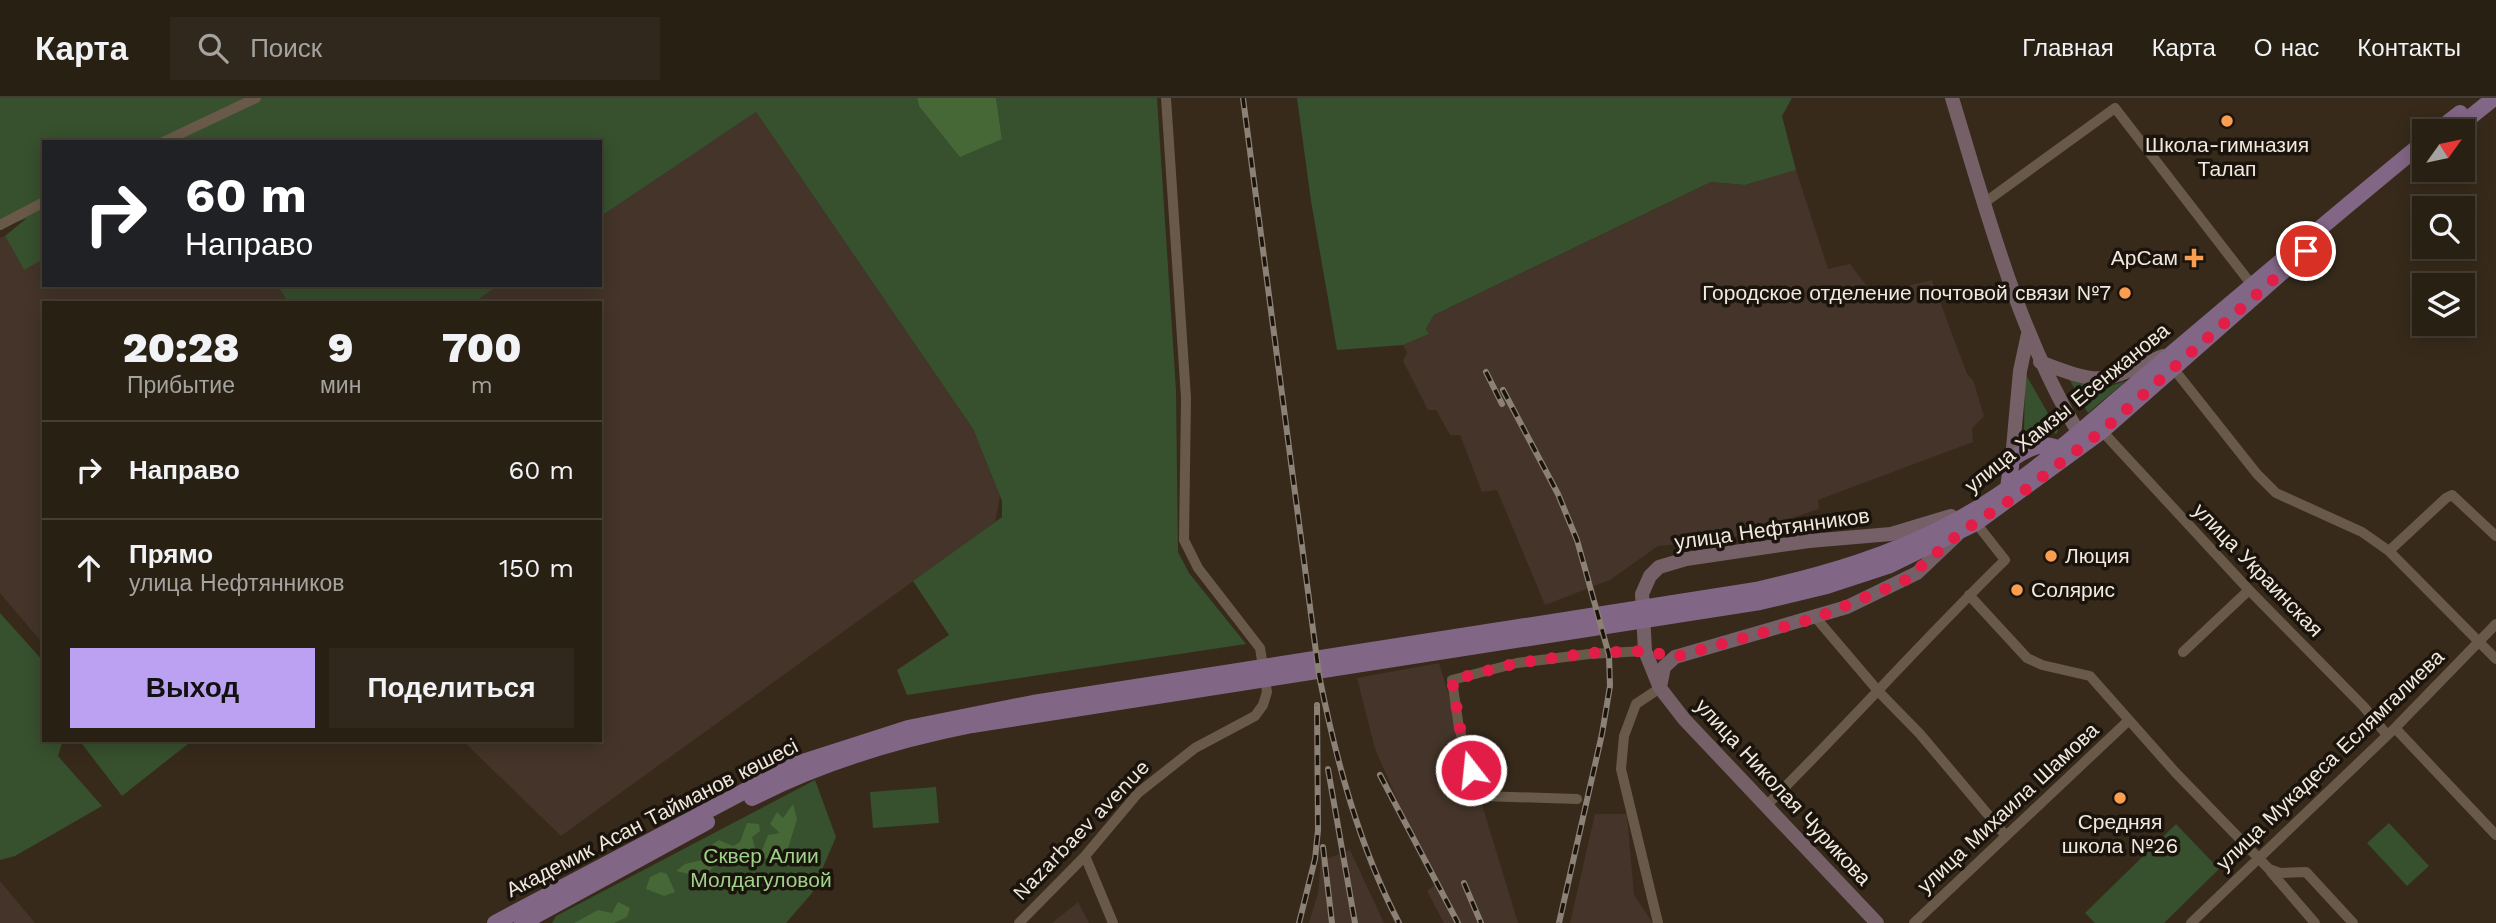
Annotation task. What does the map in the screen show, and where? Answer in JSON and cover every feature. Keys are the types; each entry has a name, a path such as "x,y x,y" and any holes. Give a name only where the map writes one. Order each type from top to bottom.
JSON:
{"main road":[{"path":"2452,119 2478,98"},
{"path":"2468,119 2494,98"},
{"name":"улица Хамзы Есенжанова","path":"2082,438 2102,431 2173,368 2255,289 2412,152"},
{"name":"улица Хамзы Есенжанова","path":"1683,607 1827,586 1888,566 1960,533 2082,438 2174,351 2412,165"},
{"path":"2008,488 2012,459 2035,446 2046,444 2064,453"},
{"name":"улица Хамзы Есенжанова","path":"1683,607 1823,575 1882,556 1954,522 2064,453"},
{"path":"1242,676 1683,607"},
{"name":"Академик Асан Тайманов көшесі","path":"495,923 759,782 829,751 949,718 1242,676"},
{"name":"Академик Асан Тайманов көшесі","path":"522,923 744,802 834,762 911,738 972,724 1242,676"}],"street":[{"path":"167,140 256,98"},
{"name":"Nazarbaev avenue","path":"1019,923 1085,856 1138,793 1195,748 1255,716 1263,705 1267,692 1260,648 1198,569 1184,540 1186,398 1166,98"},
{"path":"1952,98 2028,333 2040,362 2082,438"},
{"path":"1984,203 2115,107 2255,289"},
{"path":"0,225 42,203"},
{"path":"2012,459 2020,371 2028,333"},
{"path":"2040,362 2091,380 2109,379 2135,371 2174,351"},
{"path":"2173,368 2257,474 2276,493 2343,522 2389,551 2496,659"},
{"name":"улица Украинская","path":"2102,431 2249,590 2496,835"},
{"path":"2389,551 2452,495 2496,536"},
{"name":"улица Нефтянников","path":"1660,688 1645,651 1642,594 1650,576 1659,567 1686,559 1809,541 1891,534 1943,520 1989,501"},
{"path":"1766,806 2005,560 1976,523"},
{"path":"1577,799 1480,796 1460,728 1452,680 1517,663 1589,653 1645,651 1675,657 1816,618 1904,581 1960,533"},
{"path":"2183,652 2249,590"},
{"path":"1969,595 2027,658 2042,665 2090,676 2269,869 2315,923"},
{"path":"1816,618 1879,692 1920,734 2006,836"},
{"name":"улица Мукадеса Еслямгалиева","path":"2191,923 2391,731 2496,624"},
{"path":"1658,923 1621,769 1625,736 1636,704 1660,688 1664,667 1675,657"},
{"name":"улица Николая Чурикова","path":"1660,688 1684,719 1877,923"},
{"name":"улица Михаила Шамова","path":"1914,923 2129,721"},
{"path":"1085,856 1113,923"},
{"path":"2269,869 2280,873 2306,872 2353,923"}],"shaded area":[{"path":"756,112 973,429 1000,496 995,522 561,836 464,742 602,742 602,301 476,301 496,287 602,287 602,216"},
{"path":"1796,170 1828,269 1850,264 1873,294 1932,280 1967,374 1973,380 1984,416 1972,428 1973,442 1818,500 1819,509 1725,540 1658,546 1610,580 1545,605 1497,490 1482,492 1460,435 1450,435 1436,410 1428,410 1403,361 1407,353 1403,345 1429,334 1426,329 1434,315 1711,182 1745,185"},
{"path":"5,236 24,270 42,260 42,287 278,287 288,301 42,301 42,643 0,593 0,238"},
{"path":"1439,663 1518,923 1444,923 1427,891 1435,885 1375,749 1357,678"},
{"path":"1595,814 1627,814 1634,895 1653,923 1570,923"},
{"path":"1350,850 1384,923 1309,923 1318,893 1321,861"},
{"path":"0,881 35,923 0,923"},
{"path":"1078,902 1089,923 1052,923"}],"green space":[{"path":"0,98 917,98 919,106 1002,139 996,98 1157,98 1176,390 1178,552 1189,573 1246,644 907,695 897,670 949,635 913,581 1002,517 1002,501 973,429 756,112 602,216 602,140 42,140 42,260 24,270 5,236 27,218 0,229"},
{"path":"917,98 996,98 1002,139 960,157 919,106"},
{"path":"1297,98 1792,98 1782,116 1796,170 1745,185 1711,182 1434,315 1426,329 1429,334 1403,345 1337,350 1311,201"},
{"path":"278,287 496,287 476,301 288,301"},
{"path":"2025,373 2058,431 2056,434 2040,427 2024,433"},
{"path":"2069,379 2103,388 2126,381 2088,413"},
{"path":"0,613 42,660 42,742 62,742 58,756 102,806 15,856 0,860"},
{"path":"81,742 190,742 122,796"},
{"name":"Сквер Алии Молдагуловой","path":"815,780 836,837 812,893 786,923 552,923 556,916"},
{"path":"936,787 939,823 873,828 870,792"},
{"path":"793,804 797,819 786,855 777,850 771,859 759,858 768,835 780,833 770,824 777,812 783,818"},
{"path":"747,823 759,824 760,831 752,837 756,852 745,850 740,864 728,861 720,863 712,868 705,878 676,871 685,864 706,859 707,848 719,840 733,846 740,842"},
{"path":"2389,823 2429,866 2407,886 2367,843"},
{"path":"2176,824 2219,869 2164,923 2095,923 2085,913"},
{"path":"661,872 667,874 675,892 664,896 646,889 650,877"},
{"path":"618,902 630,908 627,917 614,923 574,923 598,910 612,913"}],"railway":[{"path":"1243,98 1319,675 1350,802 1372,864 1399,923"},
{"path":"1486,372 1502,404"},
{"path":"1503,390 1558,494 1577,540 1609,655 1610,686 1602,734 1559,923"},
{"path":"1299,923 1315,859 1318,830 1317,705"},
{"path":"1328,769 1355,923"},
{"path":"1380,775 1458,923"},
{"path":"1323,847 1332,923"},
{"path":"1464,883 1481,923"}],"place":[{"name":"Школа-гимназия Талап","path":"2227,121"},
{"name":"АрСам","path":"2194,258"},
{"name":"Городское отделение почтовой связи №7","path":"2125,293"},
{"name":"Люция","path":"2051,556"},
{"name":"Солярис","path":"2017,590"},
{"name":"Средняя школа №26","path":"2120,798"}],"route":[{"path":"1471,770 1452,680 1517,663 1589,653 1609,655 1645,651 1662,657 1675,657 1816,618 1904,581 1917,573 1960,533 2024,491 2102,431 2306,251"}]}
